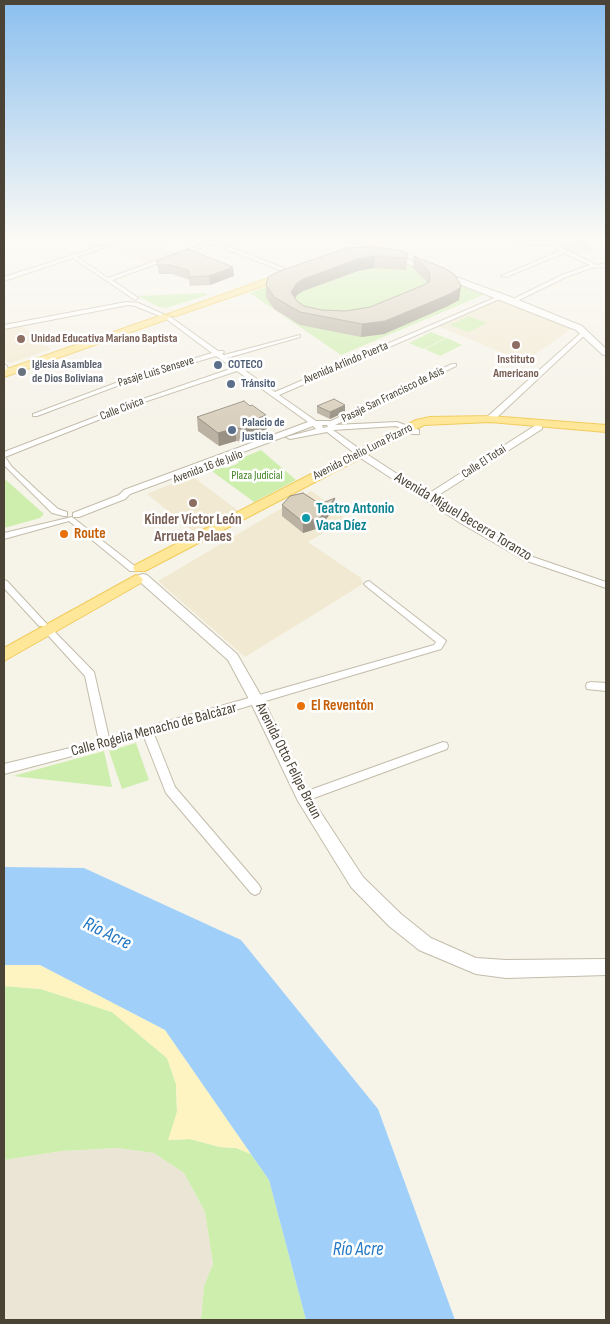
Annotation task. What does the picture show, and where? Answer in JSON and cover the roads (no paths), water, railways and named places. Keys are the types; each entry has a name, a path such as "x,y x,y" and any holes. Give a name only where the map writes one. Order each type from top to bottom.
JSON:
{"main road":[{"path":"4,370 207,300"},
{"name":"Avenida Chelio Luna Pizarro","path":"4,655 45,627 138,574 430,420 490,419 606,429"},
{"name":"Avenida Chelio Luna Pizarro","path":"412,430 428,426 459,423 606,433"},
{"name":"Avenida Chelio Luna Pizarro","path":"4,646 45,627"}],"street":[{"path":"4,325 131,300"},
{"name":"Avenida Miguel Becerra Toranzo","path":"137,300 166,314 362,455 465,522 527,558 606,585"},
{"name":"Avenida Arlindo Puerta","path":"274,392 488,300"},
{"path":"509,300 586,332 606,353"},
{"name":"Avenida Miguel Becerra Toranzo","path":"125,301 166,314"},
{"path":"490,419 586,332"},
{"name":"Pasaje Luis Senseve","path":"35,415 123,382 222,354 298,336"},
{"name":"Avenida Miguel Becerra Toranzo","path":"222,354 240,368"},
{"name":"Pasaje San Francisco de Asís","path":"324,426 388,398 454,365"},
{"name":"Calle Cívica","path":"4,455 139,402 240,368"},
{"name":"Avenida Miguel Becerra Toranzo","path":"274,392 304,417 324,426"},
{"path":"303,426 308,420 304,417"},
{"name":"Avenida 16 de Julio","path":"122,497 127,492 303,426 397,424 412,430"},
{"name":"Avenida 16 de Julio","path":"4,536 68,517 122,497 132,496 277,441 324,426"},
{"name":"Calle El Totai","path":"428,498 539,427"},
{"name":"Avenida Otto Felipe Braun","path":"4,459 6,470 55,511 68,517 138,574 233,657 258,701 303,797 357,882 395,920 424,944 476,966 506,969 606,967"},
{"name":"Avenida 16 de Julio","path":"4,530 68,517"},
{"path":"4,583 90,675 105,744"},
{"name":"Calle Rogelia Menacho de Balcázar","path":"4,769 148,732 438,647 441,641 368,584"},
{"path":"591,686 606,686"},
{"path":"148,732 170,790 185,810 255,889"},
{"path":"303,797 443,746"}],"water":[{"name":"Río Acre","path":"4,867 84,868 241,940 378,1109 455,1320 306,1320 269,1180 165,1030 40,965 4,965"}],"place":[{"name":"Unidad Educativa Mariano Baptista","path":"21,339"},
{"name":"Instituto Americano","path":"516,345"},
{"name":"COTECO","path":"218,365"},
{"name":"Iglesia Asamblea de Dios Boliviana","path":"22,372"},
{"name":"Tránsito","path":"231,384"},
{"name":"Palacio de Justicia","path":"232,430"},
{"name":"Kinder Víctor León Arrueta Pelaes","path":"193,503"},
{"name":"Teatro Antonio Vaca Díez","path":"306,518"},
{"name":"Route","path":"64,534"},
{"name":"El Reventón","path":"301,706"}],"park label":[{"name":"Plaza Judicial","path":"257,476"}]}
